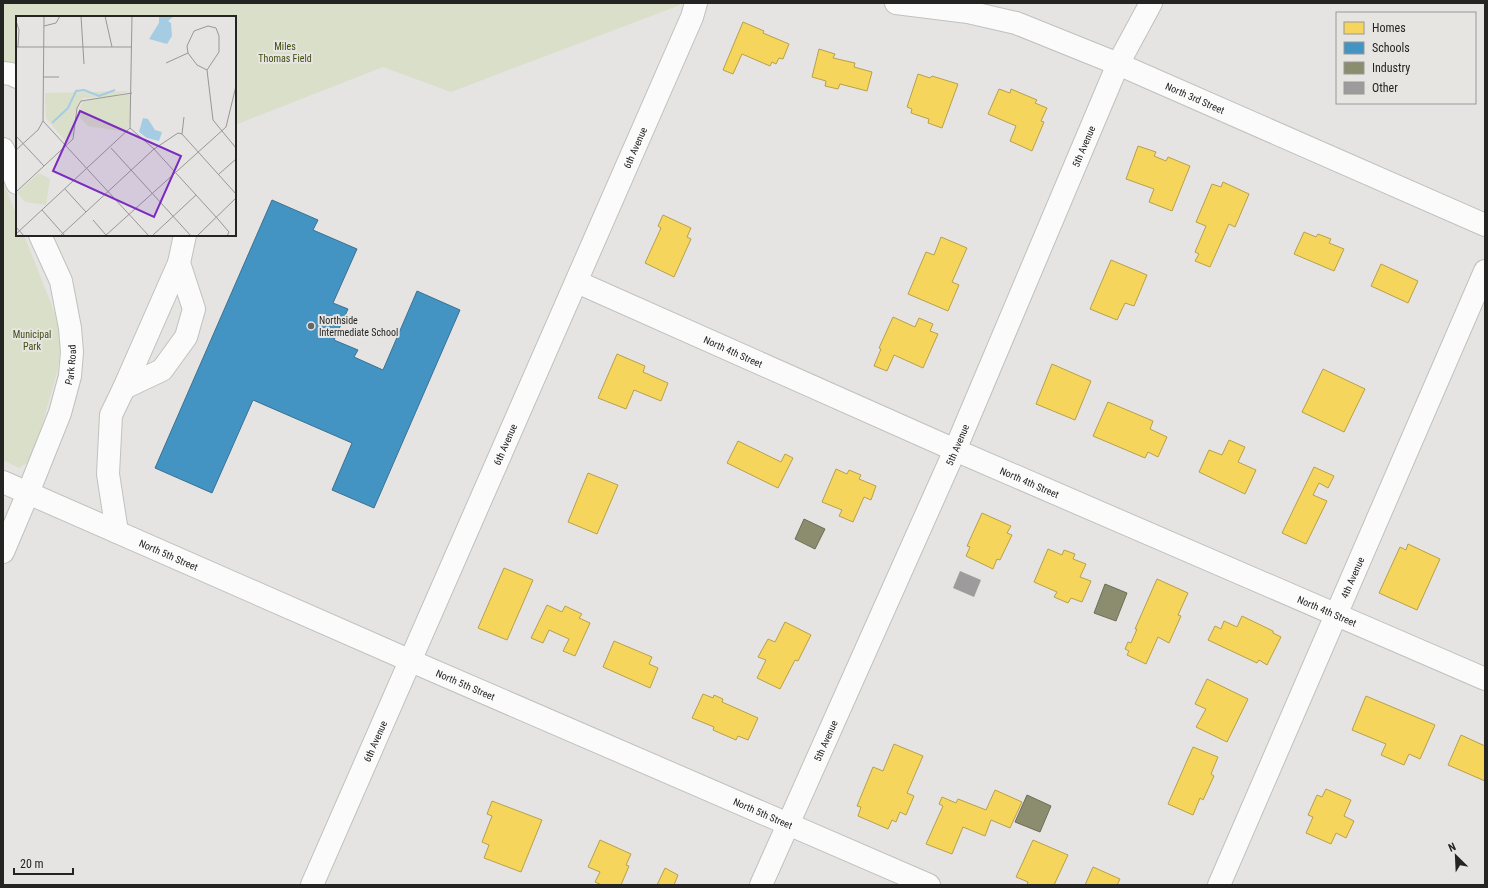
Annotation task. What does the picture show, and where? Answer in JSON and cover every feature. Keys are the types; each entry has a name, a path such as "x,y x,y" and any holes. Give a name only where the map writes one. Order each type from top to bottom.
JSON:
{"street":[{"name":"6th Avenue","path":"312,885 577,282 692,17 696,3"},
{"name":"North 3rd Street","path":"896,3 968,12 1016,23 1118,64 1485,226"},
{"name":"5th Avenue","path":"761,885 956,450 1118,64 1151,3"},
{"path":"3,73 16,76"},
{"path":"3,150 16,181"},
{"name":"Park Road","path":"3,552 60,413 70,376 72,352 70,328 61,281 40,236"},
{"path":"117,532 108,474 111,415 179,263 185,236"},
{"path":"124,388 162,370 186,337 194,310 179,263"},
{"name":"4th Avenue","path":"1219,885 1485,271"},
{"name":"North 4th Street","path":"577,282 956,450 1485,679"},
{"name":"North 5th Street","path":"3,482 411,661 929,885"}],"green space":[{"name":"Miles Thomas Field","path":"3,3 680,3 680,5 451,92 383,67 236,125 236,16 16,16 16,67 3,61"},
{"name":"Municipal Park","path":"3,181 16,214 16,236 24,236 54,311 61,340 58,369 43,422 29,462 19,468 3,460"}],"building: Homes":[{"path":"743,22 764,31 763,33 789,44 783,59 779,58 776,64 772,62 770,66 742,54 733,74 723,70"},
{"path":"819,49 835,54 833,58 855,63 854,67 872,72 867,91 840,84 838,89 825,86 826,81 812,77"},
{"path":"918,74 930,78 932,76 958,84 942,128 928,123 929,119 911,113 912,109 907,107"},
{"path":"999,89 1010,93 1011,89 1037,100 1035,103 1047,108 1041,121 1044,122 1032,151 1010,141 1016,126 988,114"},
{"path":"1138,146 1156,152 1154,156 1166,161 1168,157 1190,166 1172,211 1149,202 1154,189 1126,179"},
{"path":"1223,182 1249,194 1235,227 1229,224 1210,267 1195,261 1199,254 1195,252 1206,226 1196,222 1212,184 1221,187"},
{"path":"663,215 691,228 687,237 691,239 674,277 645,263 661,228 658,226"},
{"path":"1304,232 1316,237 1318,234 1331,239 1329,243 1344,249 1334,271 1294,254"},
{"path":"941,237 967,248 952,282 959,285 948,311 908,294 926,252 934,255"},
{"path":"1111,260 1147,275 1134,306 1125,303 1117,320 1090,309"},
{"path":"1381,264 1418,281 1408,303 1371,286"},
{"path":"893,317 915,327 919,318 933,324 930,331 938,334 923,368 894,355 887,371 874,366 881,349 879,348"},
{"path":"617,354 645,366 643,372 668,383 661,401 634,390 626,409 598,398"},
{"path":"1052,364 1091,381 1075,420 1036,404"},
{"path":"1323,369 1365,389 1344,432 1302,412"},
{"path":"1108,402 1153,421 1150,429 1167,437 1158,457 1148,452 1145,458 1093,436"},
{"path":"1229,440 1245,447 1238,462 1256,470 1245,494 1199,472 1209,450 1222,455"},
{"path":"738,441 781,462 785,454 793,458 778,488 727,463"},
{"path":"1314,467 1334,476 1328,488 1319,483 1313,495 1327,501 1306,544 1282,533"},
{"path":"836,469 847,474 849,470 861,475 859,479 876,486 871,500 864,497 853,522 839,516 842,510 822,502"},
{"path":"588,473 618,485 597,534 568,522"},
{"path":"982,513 1011,526 1007,533 1012,535 1000,560 997,559 993,569 966,556 970,547 967,546"},
{"path":"1408,544 1440,559 1417,610 1379,593 1400,547 1406,550"},
{"path":"1048,549 1062,555 1064,550 1075,554 1073,559 1086,564 1080,577 1091,581 1082,602 1071,598 1068,603 1054,597 1057,592 1034,582"},
{"path":"504,568 533,580 507,640 478,628"},
{"path":"1157,579 1188,593 1178,615 1181,616 1169,643 1158,637 1146,664 1127,655 1129,651 1125,649 1128,642 1131,643 1137,629 1135,629"},
{"path":"547,605 562,612 565,606 582,614 579,618 590,623 575,656 563,651 569,639 549,630 543,643 531,638"},
{"path":"1242,616 1273,631 1273,633 1281,637 1267,665 1259,660 1257,663 1208,640 1215,626 1221,629 1224,621 1237,627"},
{"path":"785,622 811,635 798,661 795,660 780,689 757,678 766,660 758,657 768,639 775,642"},
{"path":"614,641 652,657 649,664 658,668 650,688 603,667"},
{"path":"1207,679 1248,699 1227,742 1196,727 1206,709 1195,704"},
{"path":"703,694 713,698 714,695 723,699 722,702 758,718 748,740 738,736 736,740 713,730 714,727 692,718"},
{"path":"1366,696 1435,725 1420,759 1409,754 1404,765 1381,755 1386,744 1352,730"},
{"path":"1461,735 1485,746 1485,781 1448,765"},
{"path":"894,744 923,756 907,793 914,796 906,815 900,812 896,822 892,820 888,829 858,816 861,807 857,806 873,767 883,771"},
{"path":"1193,747 1218,757 1211,774 1214,776 1203,800 1200,798 1193,815 1168,804"},
{"path":"1326,789 1351,800 1344,816 1354,821 1346,838 1336,833 1331,844 1306,833 1313,817 1308,815 1317,795 1322,797"},
{"path":"995,790 1022,802 1010,828 991,820 985,836 963,827 952,854 926,844 943,806 939,804 942,797 956,803 958,799 986,810"},
{"path":"492,801 542,820 521,872 484,858 489,845 482,842 492,816 487,814"},
{"path":"600,840 631,854 626,865 629,866 621,885 602,885 595,882 600,872 588,867"},
{"path":"1033,840 1068,855 1054,885 1027,885 1028,882 1016,877"},
{"path":"1093,867 1120,879 1117,885 1085,885"},
{"path":"665,868 678,875 674,885 657,885"}],"building: Schools":[{"path":"272,200 318,220 313,230 357,249 333,303 348,309 334,340 358,350 354,357 383,370 417,291 460,310 374,508 332,490 352,443 253,400 212,493 155,468"}],"building: Industry":[{"path":"804,519 825,529 815,549 795,539"},
{"path":"1105,584 1127,593 1116,621 1094,613"},
{"path":"1027,795 1051,806 1040,832 1015,822"}],"building: Other":[{"path":"960,571 981,580 974,597 953,588"}],"place":[{"name":"Northside Intermediate School","path":"311,326"}]}
